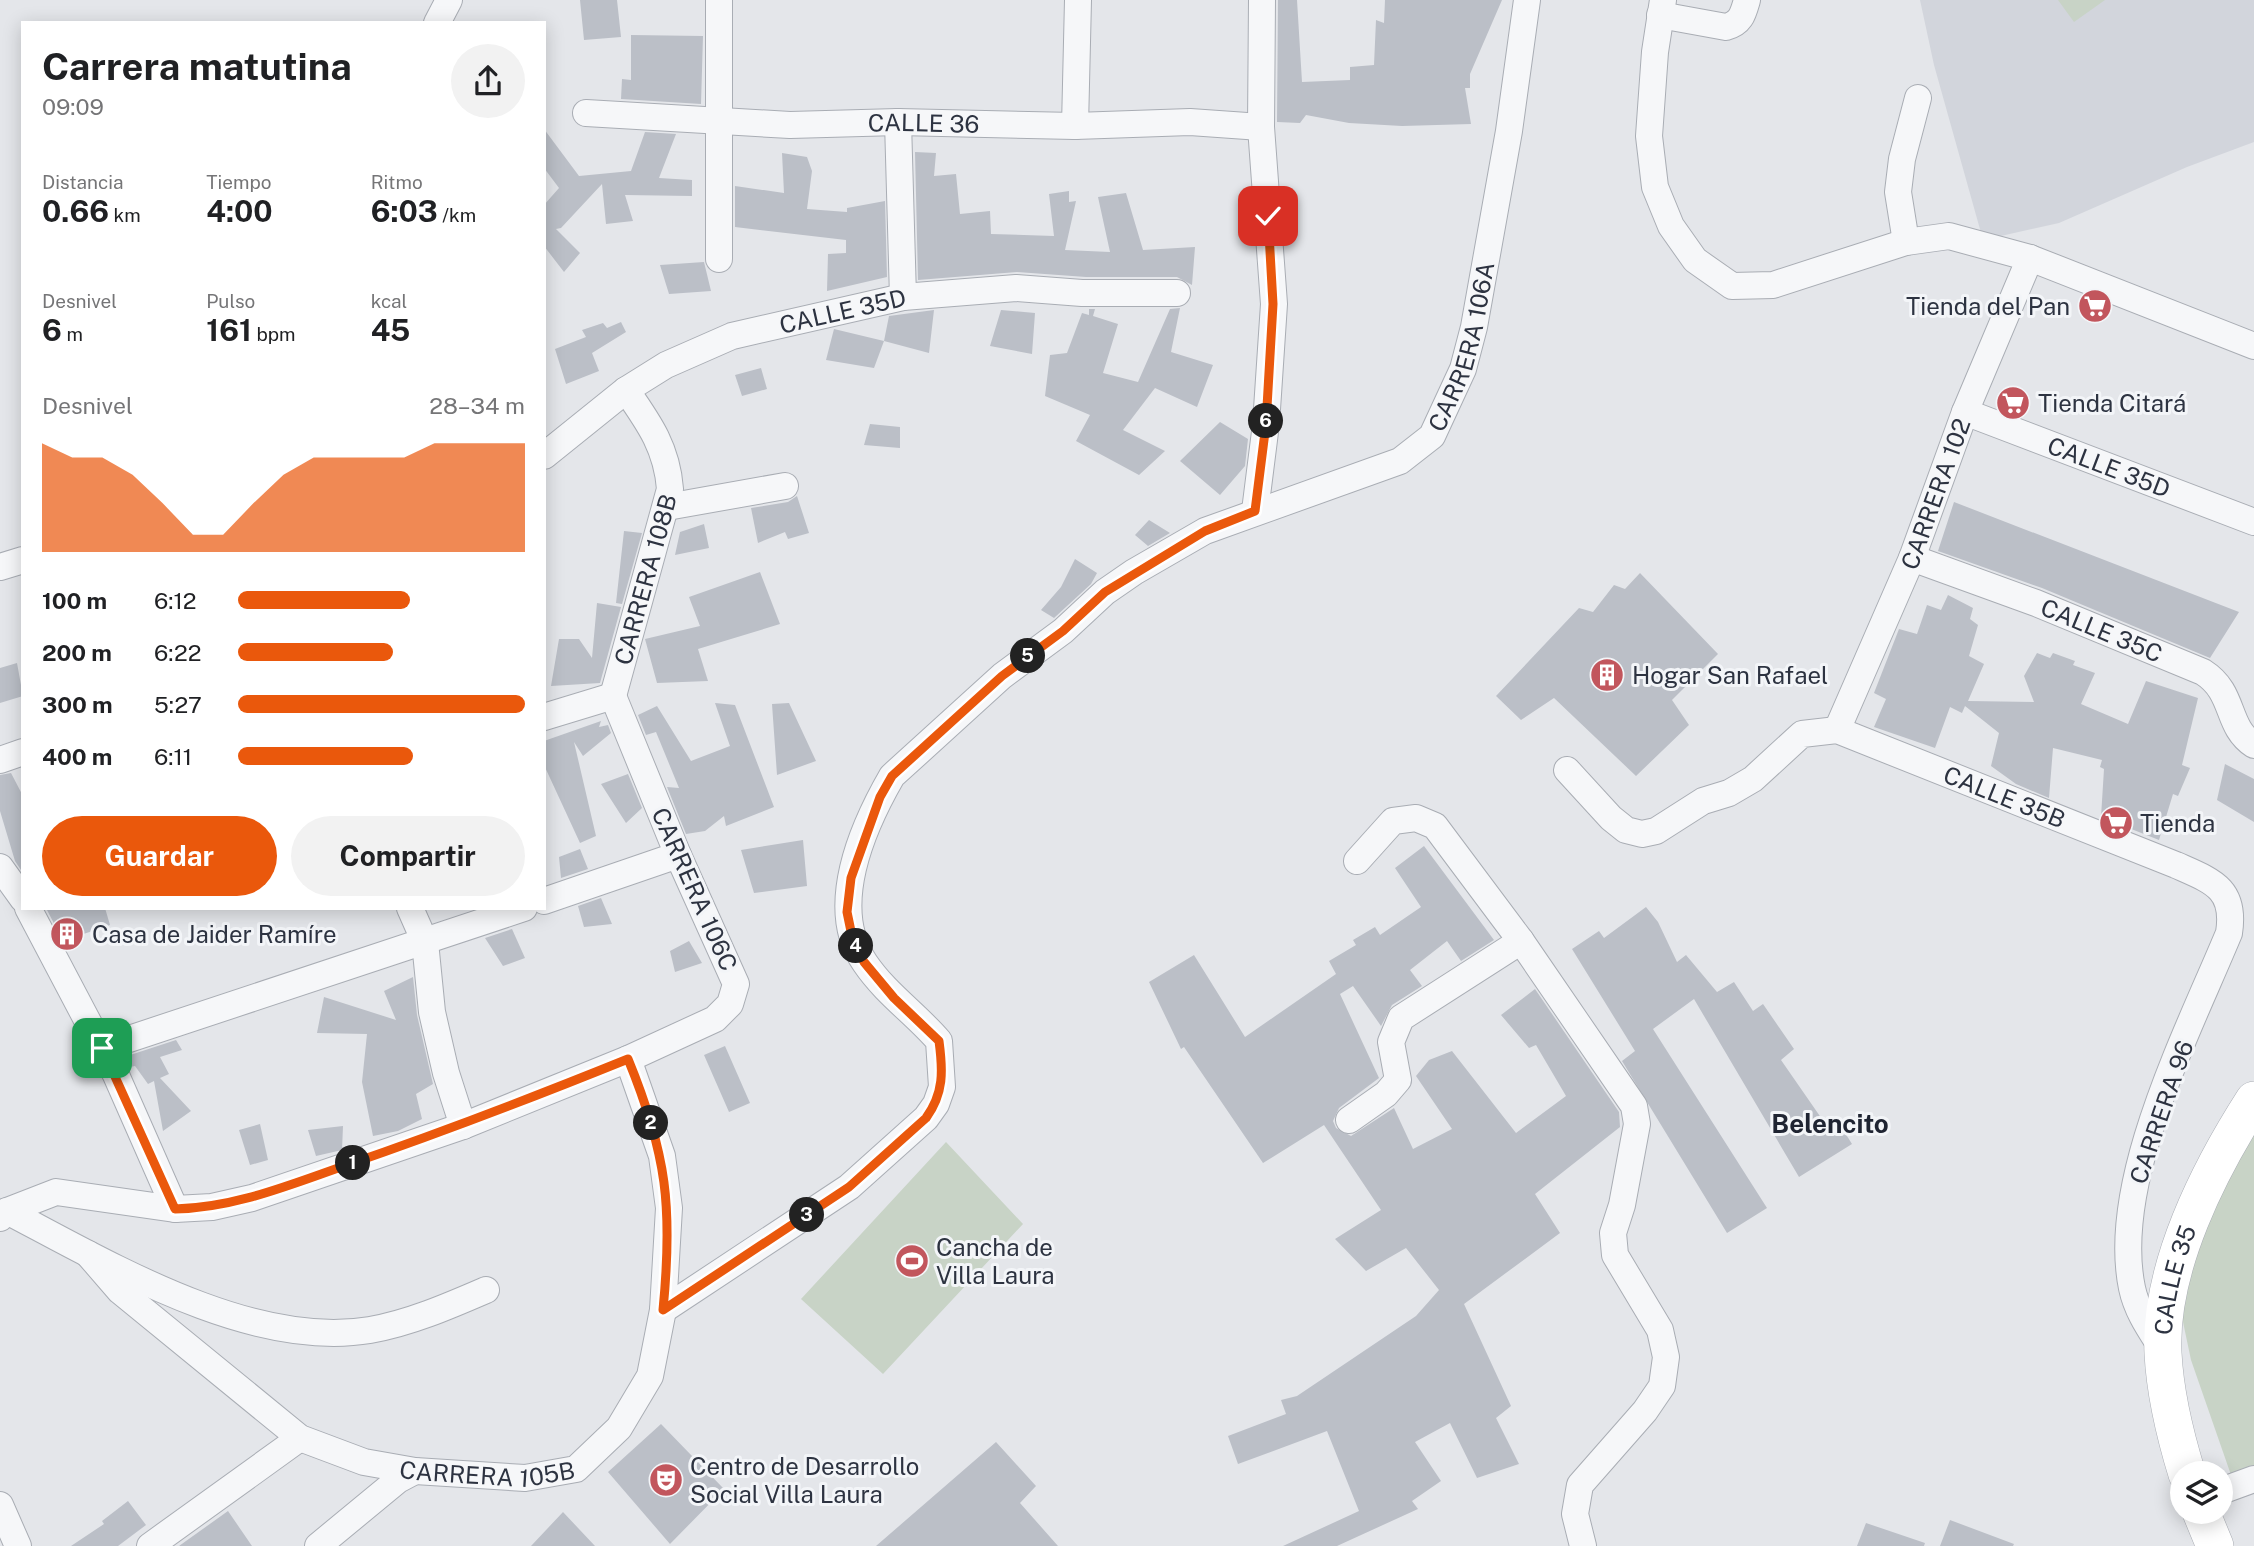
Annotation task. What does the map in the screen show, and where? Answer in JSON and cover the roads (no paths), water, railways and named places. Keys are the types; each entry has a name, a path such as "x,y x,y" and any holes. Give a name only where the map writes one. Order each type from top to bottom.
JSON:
{"street":[{"path":"438,21 449,0"},
{"path":"719,0 719,259"},
{"path":"1075,126 1078,0"},
{"path":"1255,511 1266,424 1273,304 1261,127 1262,0"},
{"name":"CARRERA 106A","path":"663,1310 849,1187 896,1147 936,1104 943,1075 939,1041 894,998 864,962 853,941 847,912 851,878 880,797 892,776 1002,676 1063,631 1105,592 1205,531 1400,461 1433,436 1450,404 1463,369 1482,286 1527,0"},
{"path":"1747,0 1741,18 1726,27 1662,7 1649,136 1655,187 1671,226 1695,260 1732,286 1773,285 1906,242 1949,236 2030,258 2254,346"},
{"path":"1906,242 1898,192 1902,159 1918,98"},
{"name":"CALLE 36","path":"586,113 790,125 898,122 1075,126 1190,122 1261,127"},
{"path":"898,122 903,297"},
{"name":"CARRERA 102","path":"1837,730 1912,558 1965,412 2030,258"},
{"name":"CALLE 35D","path":"546,454 625,390 666,365 732,336 903,297 1016,288 1082,293 1177,293"},
{"name":"CARRERA 108B","path":"613,696 667,508 670,489 664,451 655,430 625,390"},
{"name":"CALLE 35D","path":"1965,412 2254,522"},
{"path":"667,508 785,486"},
{"name":"CALLE 35C","path":"1912,558 2036,603 2203,672 2223,689 2241,735 2254,745"},
{"path":"0,568 21,561"},
{"path":"546,716 613,696"},
{"name":"CARRERA 106C","path":"4,1215 56,1192 175,1209 212,1207 251,1198 463,1126 628,1059 715,1019 730,1004 736,984 678,855 613,696"},
{"path":"1567,771 1611,818 1626,830 1642,834 1656,831 1703,801 1729,793 1753,779 1802,734 1837,730"},
{"name":"CALLE 35B","path":"1837,730 2206,878 2225,893 2232,915"},
{"path":"0,760 21,753"},
{"path":"1357,861 1393,821 1416,818 1435,826 1521,941 1634,1106 1637,1124 1613,1233 1615,1255 1660,1330 1666,1357 1662,1386 1645,1411 1580,1485 1575,1514 1583,1546"},
{"path":"546,900 678,855"},
{"path":"29,910 102,1048 175,1209"},
{"path":"411,910 425,942 432,1012 446,1073 463,1126"},
{"path":"102,1048 518,910"},
{"name":"CARRERA 96","path":"2163,1350 2144,1320 2132,1290 2127,1236 2130,1204 2144,1150 2229,933 2232,915"},
{"path":"1349,1120 1386,1094 1398,1080 1391,1042 1401,1018 1521,941"},
{"name":"CARRERA 105B","path":"88,1254 120,1291 300,1438 364,1462 415,1471 524,1478 576,1469 619,1429 650,1376 663,1310 669,1249 665,1182 654,1131 628,1059"},
{"name":"CALLE 35","path":"2185,1461 2166,1385 2163,1350 2176,1266 2189,1222 2219,1160 2254,1100"},
{"path":"4,1215 199,1303 288,1331 320,1334 371,1330 437,1311 486,1290"},
{"path":"150,1546 300,1438"},
{"path":"318,1546 398,1480 415,1471"},
{"path":"2233,1486 2254,1479"},
{"path":"0,1505 18,1546"},
{"path":"2206,1524 2216,1546"}],"place":[{"name":"Tienda del Pan","path":"2095,306"},
{"name":"Tienda Citará","path":"2013,403"},
{"name":"Hogar San Rafael","path":"1607,675"},
{"name":"Tienda","path":"2116,823"},
{"name":"Casa de Jaider Ramíre","path":"67,934"},
{"name":"Cancha de Villa Laura","path":"912,1261"},
{"name":"Centro de Desarrollo Social Villa Laura","path":"666,1480"}],"district":[{"name":"Belencito","path":"1830,1123"}]}
